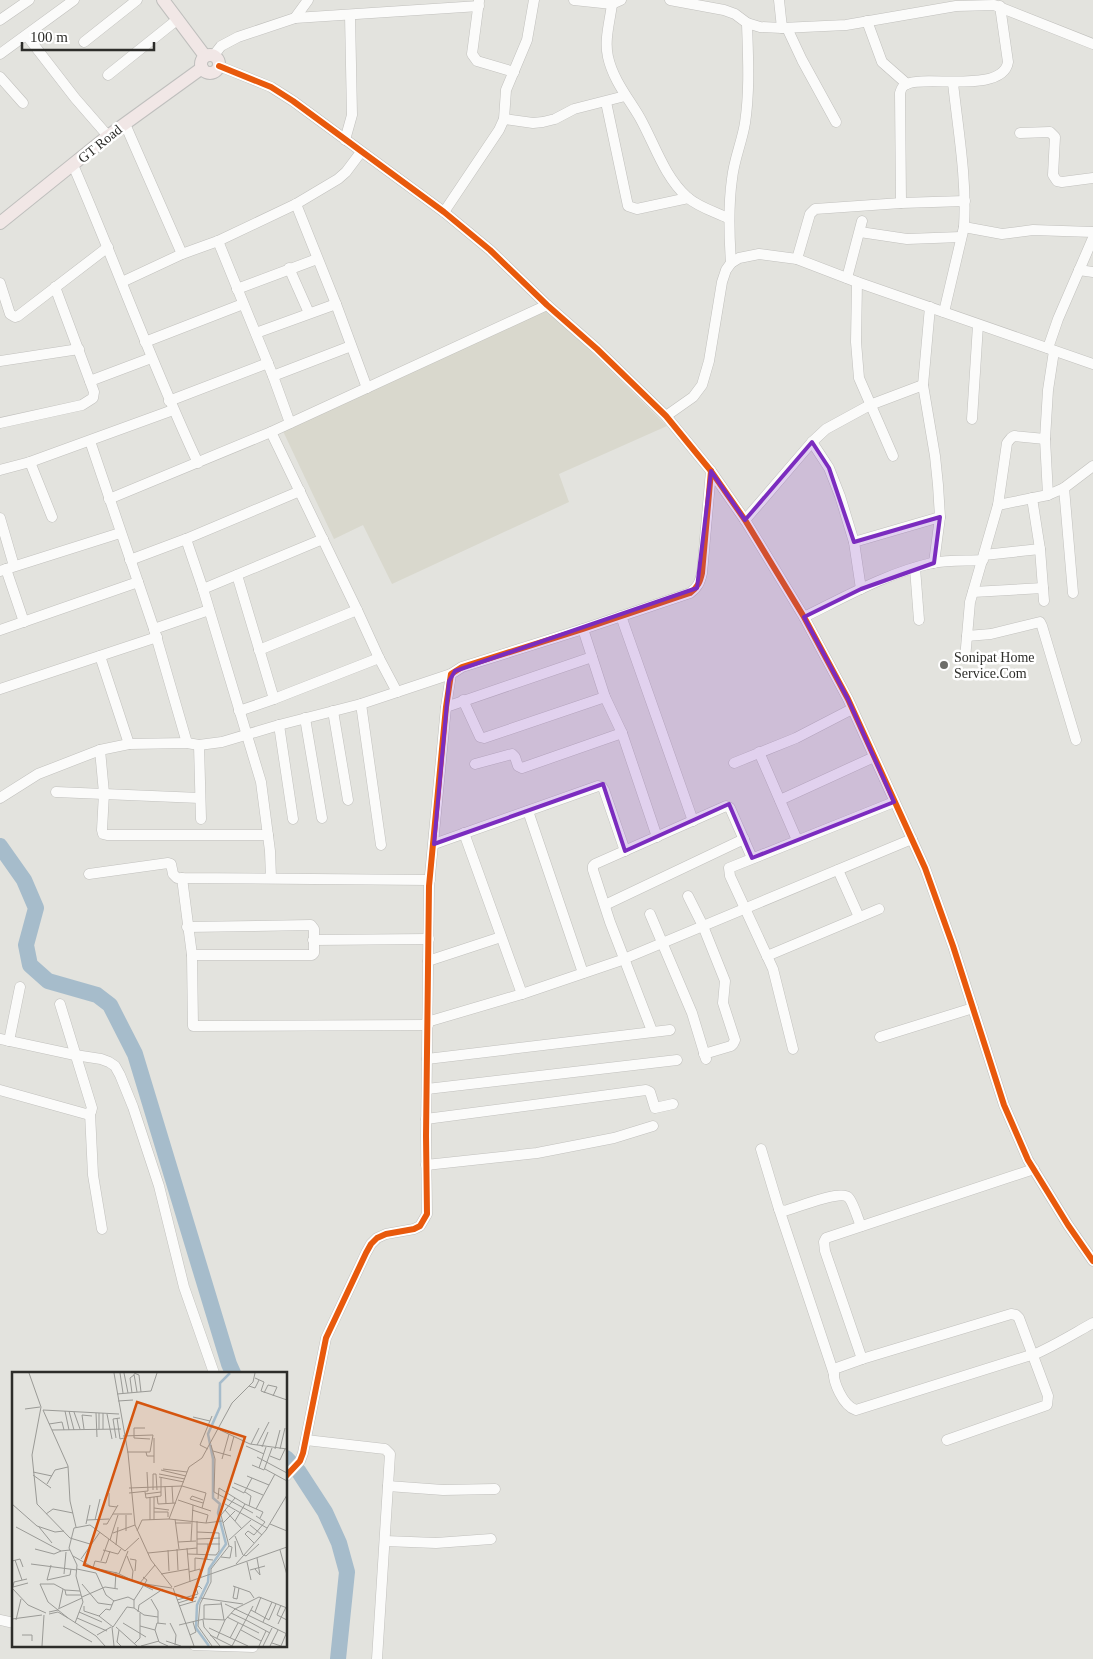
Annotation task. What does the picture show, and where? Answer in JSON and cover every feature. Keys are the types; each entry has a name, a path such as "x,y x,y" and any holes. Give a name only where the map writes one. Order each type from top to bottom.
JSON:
{"main road":[{"path":"164,0 210,61"},
{"name":"GT Road","path":"0,223 108,136 210,61"}],"street":[{"path":"0,20 29,0"},
{"path":"0,54 74,0"},
{"path":"84,42 137,0"},
{"path":"295,18 308,0"},
{"path":"444,212 499,130 504,119 506,90 527,40 534,0"},
{"path":"574,0 617,2 606,46 608,56 625,96 639,117 664,168 688,198 706,209 728,218"},
{"path":"670,0 708,3 729,12 747,23 760,27 785,28 846,25 956,6 996,4 1093,44"},
{"path":"779,0 785,28 836,122"},
{"path":"514,72 478,61 472,54 479,3 295,18 238,37 221,46 210,61 271,87 293,101 444,212 490,250 666,416 710,471 745,520 804,617 852,709 912,839 944,920 1004,1105 1034,1169 1068,1225 1092,1257"},
{"path":"901,203 900,93 902,86 916,81 953,83 987,79 998,75 1007,68 1008,62 996,4"},
{"path":"345,140 352,115 350,15"},
{"path":"108,75 178,19"},
{"path":"867,21 882,62 907,84"},
{"path":"731,263 728,218 736,153 745,123 748,93 747,23"},
{"path":"27,36 75,98 108,136"},
{"path":"0,77 24,103"},
{"path":"944,312 962,232 965,201 953,83"},
{"path":"504,119 533,123 543,122 555,119 574,109 625,96"},
{"path":"606,102 628,206 637,209 688,198"},
{"path":"125,124 182,254"},
{"path":"1020,134 1050,132 1053,134 1053,175 1057,182 1093,178"},
{"path":"122,282 182,254 218,241 296,204 338,179 346,172 361,152"},
{"path":"73,165 108,247 144,342 198,463"},
{"path":"798,259 810,214 815,209 965,201"},
{"path":"296,204 367,388"},
{"path":"862,221 852,280 857,366 859,378 893,456"},
{"path":"860,232 907,239 962,232 1002,234 1032,230 1093,232"},
{"path":"1048,495 1045,439 1051,350 1058,319 1093,238"},
{"path":"218,241 268,363 290,424"},
{"path":"0,283 10,314 15,317 108,247"},
{"path":"666,416 693,397 702,385 709,361 722,282 726,270 731,263 739,258 759,254 798,259 852,280 1093,364"},
{"path":"237,289 317,259"},
{"path":"289,268 309,314"},
{"path":"1079,270 1093,272"},
{"path":"0,423 82,405 89,402 94,395 79,349 55,287"},
{"path":"144,342 243,304"},
{"path":"256,333 336,304"},
{"path":"110,499 290,424 547,305"},
{"path":"930,307 923,385 935,456 940,517 934,563"},
{"path":"972,419 978,324"},
{"path":"273,376 351,346"},
{"path":"0,361 79,349"},
{"path":"90,381 151,358"},
{"path":"0,470 30,462 90,441 268,363"},
{"path":"745,520 812,442 826,429 870,405 923,385"},
{"path":"271,432 397,692"},
{"path":"965,659 970,602 998,505 1007,443 1014,436 1045,439"},
{"path":"90,441 155,633 187,743"},
{"path":"812,442 829,468 840,496 854,542 861,589"},
{"path":"30,462 52,517"},
{"path":"998,505 1048,495 1064,488 1093,466"},
{"path":"0,798 38,774 100,750 129,744 187,743 199,745 222,742 361,704 451,674 462,667 584,629 690,593 697,588 702,573 710,471"},
{"path":"1064,488 1073,593"},
{"path":"130,560 186,539 300,491"},
{"path":"1032,498 1040,549 1044,601"},
{"path":"854,542 940,517"},
{"path":"0,518 7,569 24,622"},
{"path":"7,569 120,533"},
{"path":"186,539 261,782 271,878"},
{"path":"202,589 323,539"},
{"path":"804,617 861,589 915,568 934,563 1040,549"},
{"path":"915,568 919,620"},
{"path":"237,575 274,699"},
{"path":"0,630 138,582"},
{"path":"973,592 1043,588"},
{"path":"0,689 100,656 209,610"},
{"path":"259,650 357,610"},
{"path":"621,616 693,821"},
{"path":"967,636 991,634 1040,622 1076,740"},
{"path":"584,629 605,697 622,733 657,837"},
{"path":"100,656 129,744"},
{"path":"446,707 592,657"},
{"path":"239,711 379,658"},
{"path":"288,1474 300,1461 306,1440 322,1351 330,1325 371,1244 377,1238 386,1234 414,1229 420,1226 427,1214 426,1119 430,880 446,707 451,674"},
{"path":"463,700 480,737 484,738 605,697"},
{"path":"361,704 380,845"},
{"path":"734,763 796,738 852,709"},
{"path":"333,711 348,800"},
{"path":"305,718 322,818"},
{"path":"279,725 293,819"},
{"path":"475,764 512,754 518,766 522,768 622,733"},
{"path":"199,745 201,819"},
{"path":"100,750 104,793 102,830 105,835 268,835"},
{"path":"759,752 797,840"},
{"path":"780,800 874,757"},
{"path":"434,844 594,787 602,787 625,851"},
{"path":"56,792 200,798"},
{"path":"793,1049 773,969 728,870 732,866 894,802"},
{"path":"652,1031 610,922 593,866 724,806 728,806 752,858"},
{"path":"528,811 584,973"},
{"path":"464,833 522,994"},
{"path":"605,905 744,839"},
{"path":"182,878 192,955 192,1024 194,1027 428,1023 625,959 912,839"},
{"path":"89,874 168,862 172,866 175,877 182,878 430,880"},
{"path":"838,870 859,917"},
{"path":"650,914 692,1013 705,1057 731,1046 735,1040 723,1003 726,980 688,896"},
{"path":"768,956 879,909"},
{"path":"187,927 311,925 314,929 314,953 312,955 192,955"},
{"path":"428,961 501,937"},
{"path":"314,940 429,940"},
{"path":"20,987 5,1040 109,1062 115,1066 120,1075 133,1107 159,1186 184,1286 214,1372"},
{"path":"60,1004 92,1108 90,1113 93,1175 102,1229"},
{"path":"880,1037 973,1008"},
{"path":"427,1059 670,1030"},
{"path":"427,1089 677,1060"},
{"path":"0,1090 86,1114 90,1113"},
{"path":"426,1119 646,1090 650,1092 655,1108 672,1104"},
{"path":"426,1165 546,1152 614,1138 653,1126"},
{"path":"762,1149 779,1208 839,1391 844,1401 852,1408 856,1410 1032,1355 1093,1323"},
{"path":"862,1359 826,1251 824,1242 828,1237 1034,1169"},
{"path":"779,1208 784,1210 834,1196 845,1196 850,1200 861,1226"},
{"path":"834,1374 836,1368 862,1359 1014,1314 1019,1318 1048,1396 1047,1405 947,1440"},
{"path":"306,1440 387,1450 390,1458 377,1659"},
{"path":"388,1486 443,1490 495,1489"},
{"path":"385,1541 436,1543 491,1539"},
{"path":"251,1659 253,1646"}],"highlighted area":[{"path":"812,442 829,468 854,542 940,517 934,563 861,589 804,617 848,699 894,802 752,858 729,804 625,851 603,784 434,844 449,681 455,671 697,588 711,471 745,520"}],"shaded area":[{"path":"546,307 667,426 559,474 569,502 392,584 363,525 334,539 282,429"}],"waterway":[{"path":"0,846 24,880 36,908 26,945 30,965 48,981 97,995 110,1005 135,1054 233,1372"},
{"path":"288,1460 299,1472 325,1512 339,1543 347,1572 338,1659"}],"cycle path":[{"path":"219,66 271,87 293,101 444,212 490,250 547,305 597,349 666,416 711,471 745,520 804,617 848,699 925,868 953,946 1004,1105 1028,1160 1068,1225 1093,1261"},
{"path":"288,1474 300,1461 303,1453 326,1338 366,1253 377,1238 386,1234 414,1229 420,1226 427,1214 429,886 446,707 451,674 462,667 690,593 695,589 702,573 711,471"}],"place":[{"name":"Sonipat Home Service.Com","path":"944,665"}]}
